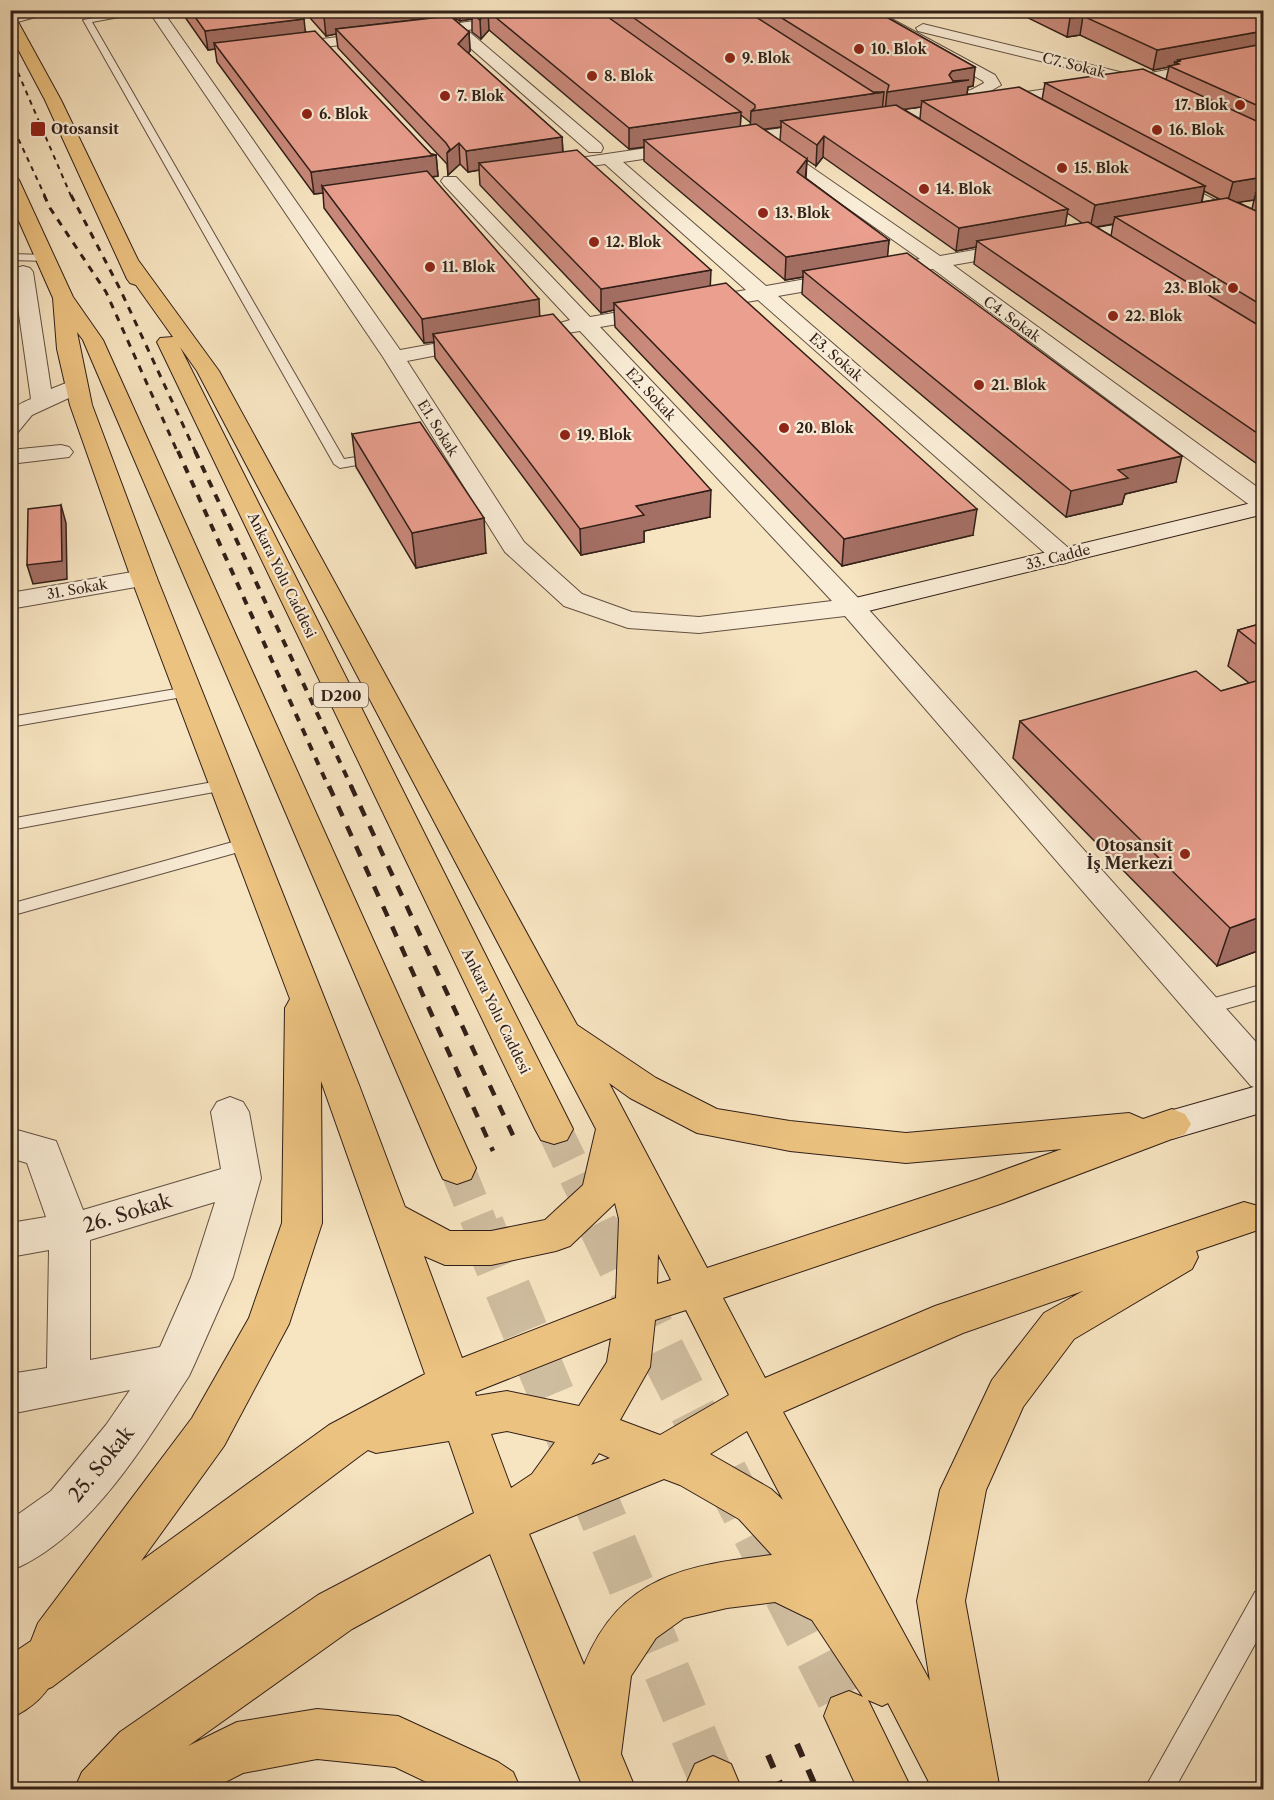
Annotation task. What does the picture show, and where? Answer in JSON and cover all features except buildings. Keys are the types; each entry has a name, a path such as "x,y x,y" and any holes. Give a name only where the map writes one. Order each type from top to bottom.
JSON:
{"highway":[{"name":"Ankara Yolu Caddesi","path":"11,21 53,100 128,260 554,1129"},
{"path":"10,180 15,206 49,262 63,298 93,340 457,1168"},
{"path":"128,260 208,371 564,1032 958,1790"},
{"path":"63,298 68,349 76,386 144,578 390,1218 501,1523 603,1772"},
{"path":"22,1681 208,1432 268,1324 302,1223 303,988"},
{"path":"564,1032 643,1088 710,1123 790,1136 906,1148 1172,1124"},
{"path":"22,1681 345,1440 404,1427 636,1309 989,1192 1172,1124"},
{"path":"390,1218 445,1248 491,1248 556,1233 601,1193 615,1129"},
{"path":"501,1523 548,1489 590,1429 628,1367 636,1309 639,1219 615,1129"},
{"path":"100,1790 138,1750 335,1612 501,1523 663,1458 755,1403 950,1319 1254,1216"},
{"path":"974,1790 941,1601 963,1490 1006,1394 1059,1326 1254,1216"},
{"path":"455,1401 590,1429 696,1470 755,1504 828,1580 958,1790"},
{"path":"603,1772 606,1668 639,1621 673,1596 727,1584 777,1578 829,1603 958,1790"},
{"path":"849,1716 886,1790"},
{"path":"155,1790 237,1748 317,1734 398,1742 480,1780 495,1790"}],"street":[{"name":"E1. Sokak","path":"154,10 195,58 298,197 444,446 514,547 573,600 628,620 699,625 852,607"},
{"name":"E3. Sokak","path":"436,10 1063,555"},
{"path":"529,164 974,94 993,85 990,78 870,13"},
{"name":"C7. Sokak","path":"870,13 1137,80 1158,90"},
{"path":"267,50 594,15"},
{"path":"307,27 338,60"},
{"path":"602,154 759,137 1018,100 1137,80 1263,55"},
{"path":"1234,59 1263,72"},
{"path":"1018,100 1038,111"},
{"path":"898,117 918,130"},
{"name":"C4. Sokak","path":"759,137 936,262 1263,506"},
{"path":"1142,167 1263,233"},
{"name":"E2. Sokak","path":"453,176 584,324 852,607 1263,1076"},
{"path":"1192,218 1254,207"},
{"path":"551,329 1169,222"},
{"path":"1070,223 1109,248"},
{"path":"22,412 36,350 15,268 49,262"},
{"path":"393,357 495,339"},
{"path":"10,352 68,349"},
{"path":"22,412 76,386"},
{"path":"10,456 61,452"},
{"name":"33. Cadde","path":"852,607 1263,506"},
{"name":"31. Sokak","path":"10,601 144,578"},
{"path":"1172,1124 1263,1098"},
{"path":"230,1112 242,1178"},
{"path":"10,1143 42,1152 70,1230 68,1383"},
{"name":"26. Sokak","path":"10,1240 70,1230 242,1178"},
{"name":"25. Sokak","path":"10,1548 67,1506 122,1440 174,1364 212,1277 242,1178"},
{"path":"10,1394 174,1364"}],"lane":[{"path":"49,10 54,11"},
{"path":"11,21 54,11 74,10"},
{"path":"154,10 87,20 340,464 394,454"},
{"path":"10,722 188,692"},
{"path":"10,825 224,785"},
{"path":"10,910 247,844"},
{"path":"1204,1008 1263,991"},
{"path":"1158,1790 1263,1601"}],"tunnel":[{"path":"554,1129 601,1227"},
{"path":"457,1168 481,1227"},
{"path":"481,1225 713,1782"},
{"path":"601,1225 666,1359 849,1716"}],"railway":[{"path":"10,54 71,196"},
{"path":"10,121 45,196"},
{"path":"44,195 50,208 106,292 178,453"},
{"path":"71,195 120,289 196,453"},
{"path":"178,451 329,788"},
{"path":"195,451 352,788"},
{"path":"329,786 493,1151"},
{"path":"351,786 517,1144"},
{"path":"797,1744 817,1790"},
{"path":"768,1755 783,1790"}],"place":[{"name":"10. Blok","path":"859,49"},
{"name":"9. Blok","path":"730,58"},
{"name":"8. Blok","path":"592,76"},
{"name":"7. Blok","path":"445,96"},
{"name":"17. Blok","path":"1240,105"},
{"name":"6. Blok","path":"307,114"},
{"name":"Otosansit","path":"38,129"},
{"name":"16. Blok","path":"1157,130"},
{"name":"15. Blok","path":"1062,168"},
{"name":"14. Blok","path":"924,189"},
{"name":"13. Blok","path":"763,213"},
{"name":"12. Blok","path":"594,242"},
{"name":"11. Blok","path":"430,267"},
{"name":"23. Blok","path":"1233,288"},
{"name":"22. Blok","path":"1113,316"},
{"name":"21. Blok","path":"979,385"},
{"name":"20. Blok","path":"784,428"},
{"name":"19. Blok","path":"565,435"},
{"name":"Otosansit İş Merkezi","path":"1185,854"}]}
